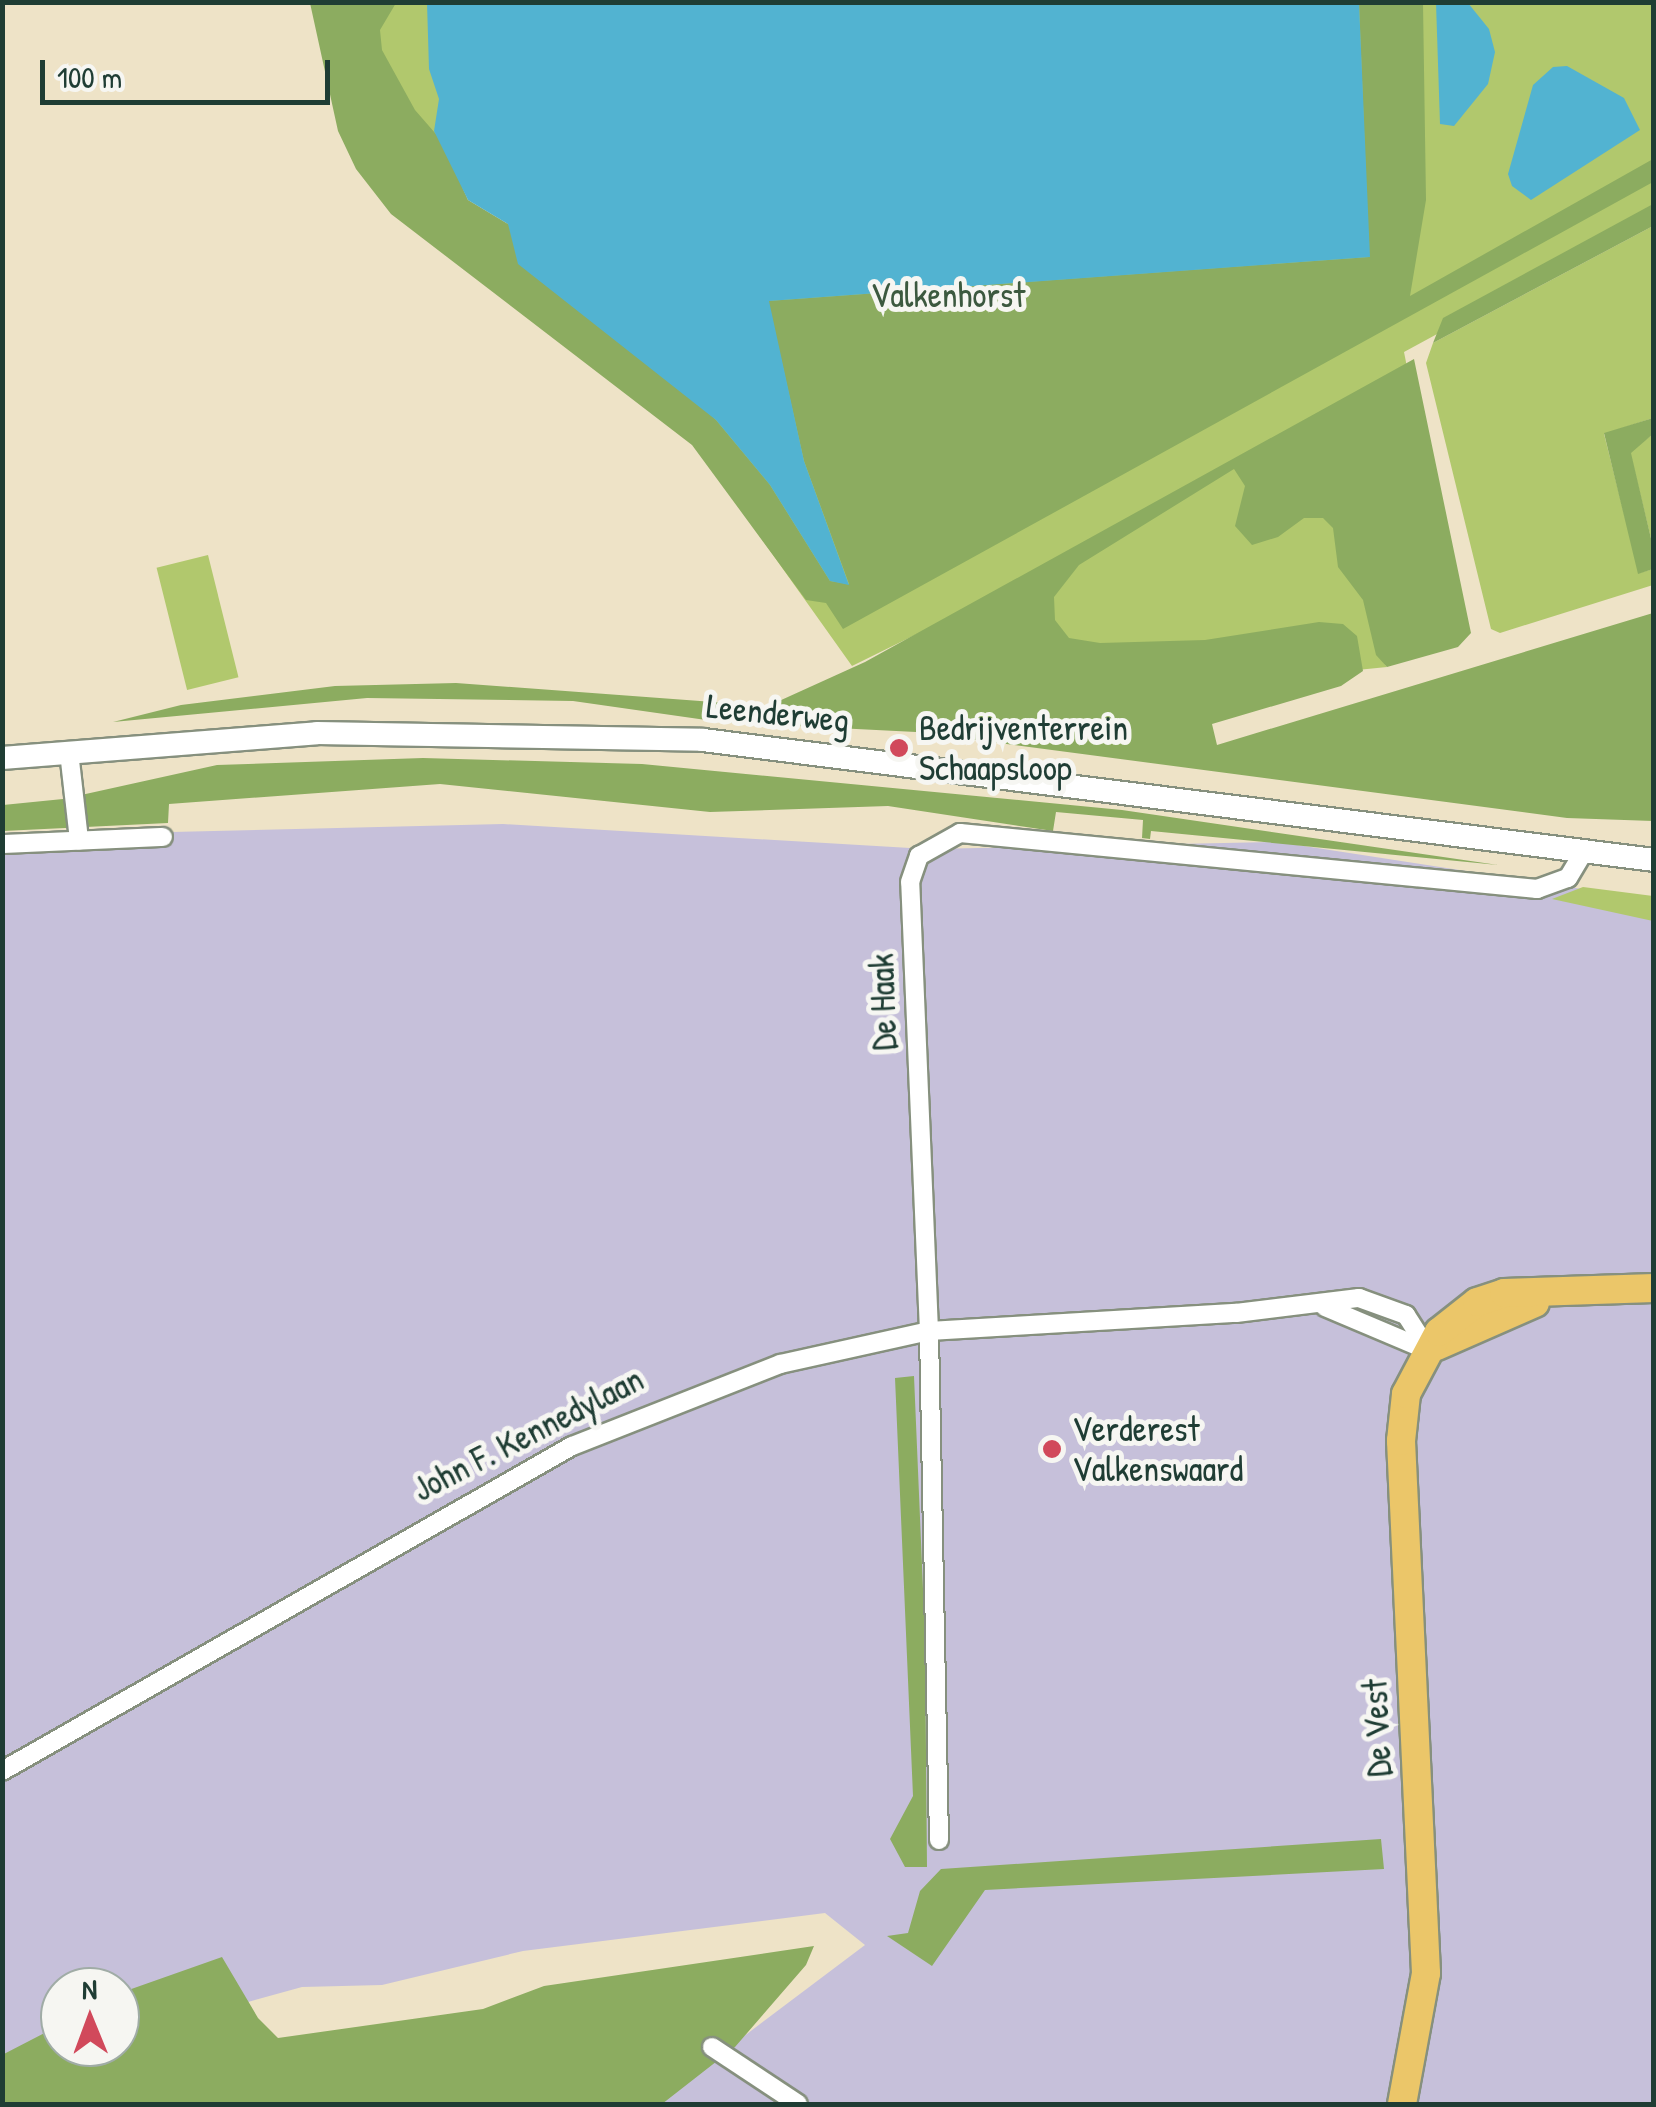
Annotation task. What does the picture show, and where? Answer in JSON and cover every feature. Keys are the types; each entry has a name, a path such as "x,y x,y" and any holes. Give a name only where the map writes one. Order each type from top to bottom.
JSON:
{"main road":[{"path":"1429,1351 1448,1320 1477,1302 1518,1292 1560,1295 1654,1288"},
{"name":"De Vest","path":"1402,2104 1426,1973 1400,1425 1411,1381 1429,1351"}],"street":[{"name":"Leenderweg","path":"2,758 317,733 703,740 1654,860"},
{"path":"69,752 79,840"},
{"name":"De Haak","path":"938,1840 929,1331 910,882 919,856 932,844 960,833 1538,889 1568,878 1584,851"},
{"path":"2,844 163,836"},
{"name":"John F. Kennedylaan","path":"2,1771 616,1423 780,1364 929,1331 1320,1305 1354,1314 1429,1351"},
{"path":"712,2047 798,2104"}],"shaded area":[{"path":"503,824 927,849 1278,842 1653,900 1653,2104 654,2104 865,1945 825,1913 523,1951 382,1985 302,1987 223,2009 140,2014 140,1967 40,1967 40,2040 3,2059 3,836"}],"green space":[{"path":"310,3 396,3 380,30 382,50 415,110 442,141 468,200 508,224 716,420 770,485 830,581 849,584 804,461 768,301 1369,257 1359,3 1423,3 1426,200 1410,296 1653,159 1653,182 843,629 826,603 806,600 692,445 391,214 356,169 338,131"},
{"name":"Valkenhorst","path":"320,3 1653,3 1653,217 1404,352 1460,634 1383,662 1387,667 1067,699 1037,575 852,666 692,441"},
{"path":"1653,204 1653,226 1433,343 1443,318"},
{"path":"1653,226 1653,418 1604,434 1639,573 1653,569 1653,585 1500,633 1491,629 1426,363 1433,343"},
{"path":"1414,359 1471,633 1458,647 1387,667 1376,655 1363,600 1338,567 1333,528 1323,518 1304,518 1278,537 1252,545 1235,526 1245,486 1234,469 1079,565 1054,597 1055,620 1069,638 1100,643 1205,640 1319,622 1343,624 1357,636 1363,671 1341,686 1212,724 1217,745 1653,613 1653,821 1567,818 916,732 720,722 573,701 367,698 113,722 181,705 335,686 456,683 768,706 865,662"},
{"path":"1653,418 1653,434 1631,453 1653,547 1653,569 1638,574 1604,433"},
{"path":"1653,434 1654,547 1630,452"},
{"path":"208,555 238,677 187,690 157,568"},
{"path":"423,758 642,764 1122,810 1498,865 1151,831 1150,839 1142,838 1143,820 1056,812 1053,831 888,806 710,812 440,784 169,804 168,823 3,831 3,805 63,799 217,765"},
{"path":"1583,887 1653,896 1653,921 1552,899"},
{"path":"914,1376 925,1636 927,1867 905,1867 890,1839 913,1796 895,1378"},
{"path":"1381,1839 1384,1869 985,1890 932,1966 887,1936 908,1933 920,1891 941,1869"},
{"path":"814,1946 806,1965 735,2047 662,2104 3,2104 2,2055 40,2035 40,2067 140,2067 140,1986 222,1957 258,2018 278,2038 483,2009 544,1986"}],"water":[{"path":"427,3 1359,3 1370,257 769,301 804,461 849,585 830,581 770,485 716,420 518,264 508,224 468,200 434,131 439,99 429,69"},
{"path":"1436,3 1468,3 1489,29 1495,52 1488,84 1454,126 1440,124"},
{"path":"1567,66 1624,98 1640,130 1531,200 1512,186 1508,174 1533,85 1553,67"}],"place":[{"name":"Bedrijventerrein Schaapsloop","path":"899,748"},
{"name":"Verderest Valkenswaard","path":"1052,1449"}]}
